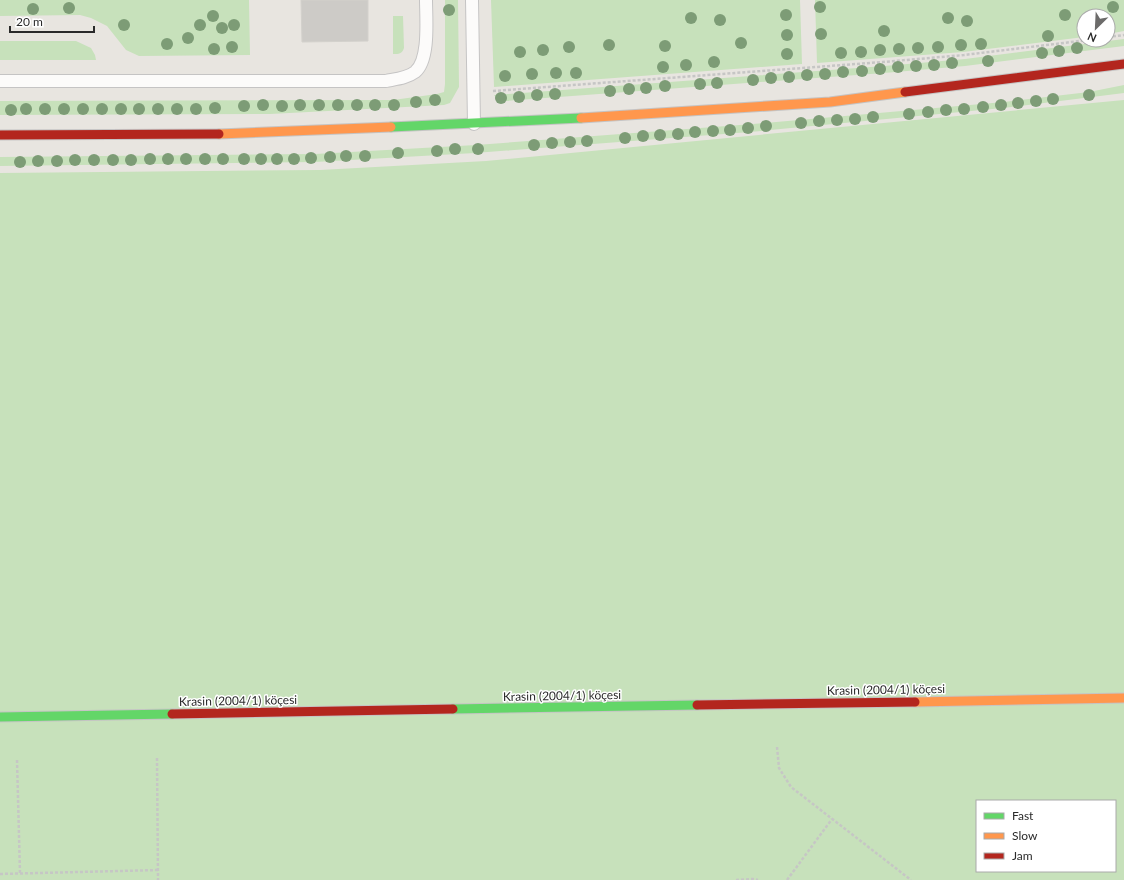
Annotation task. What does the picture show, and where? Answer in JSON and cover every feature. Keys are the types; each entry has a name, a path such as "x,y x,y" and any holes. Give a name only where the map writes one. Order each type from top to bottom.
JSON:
{"street":[{"path":"0,135 187,135 339,130 610,117 830,102 1124,64"},
{"name":"Krasin (2004/1) köçesi","path":"0,717 1124,698"}],"lane":[{"path":"0,81 386,82 406,77 416,71 422,61 425,46 426,0"},
{"path":"472,0 474,124"}],"path":[{"path":"494,91 898,61 1076,41"},
{"path":"777,747 779,768 791,787 911,880"},
{"path":"157,758 158,880"},
{"path":"17,760 20,873"},
{"path":"787,880 832,819"},
{"path":"0,874 158,870"},
{"path":"736,880 758,880"}],"green space":[{"path":"0,0 249,0 250,55 139,56 126,50 107,26 91,18 80,15 0,16"},
{"path":"445,0 458,0 459,87 450,103 444,105 270,114 0,115 0,101 393,100 437,94 444,92 445,84"},
{"path":"491,0 800,0 802,64 494,87"},
{"path":"815,0 1124,0 1124,31 1116,32 1116,8 1076,8 1076,38 963,52 817,63"},
{"path":"393,16 403,16 404,48 401,53 397,54 393,54"},
{"path":"1124,39 1124,46 1116,47 1116,40"},
{"path":"0,41 76,41 91,48 96,60 0,60"},
{"path":"1076,45 1076,48 1108,48 965,66 884,73 505,101 498,100 494,95 884,66 965,59"},
{"path":"1124,85 1124,93 1003,108 750,132 475,153 315,162 0,166 0,157 315,154 476,145 753,124 1004,102 1089,92"},
{"path":"1124,100 1124,880 0,880 0,173 320,170 486,161"}],"building":[{"path":"301,0 368,0 368,41 302,42"}],"traffic: fast":[{"path":"391,127 581,118"},
{"path":"453,709 697,705"},
{"path":"0,717 172,714"}],"traffic: slow":[{"path":"581,118 830,102 905,92"},
{"path":"219,134 391,127"},
{"path":"915,702 1124,698"}],"traffic: jam":[{"path":"905,92 1124,64"},
{"path":"0,135 219,134"},
{"path":"697,705 915,702"},
{"path":"172,714 453,709"}]}
